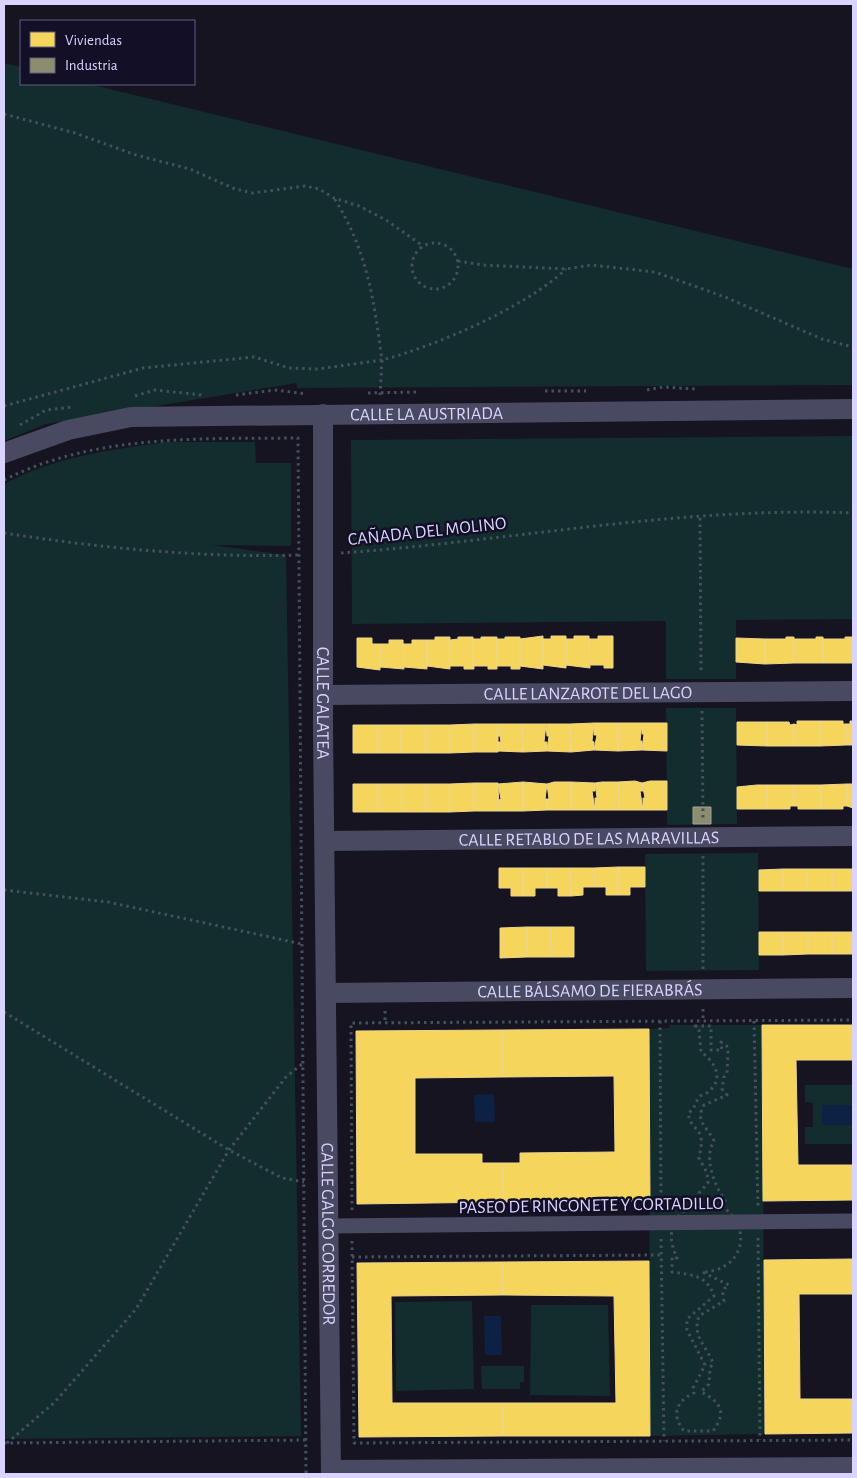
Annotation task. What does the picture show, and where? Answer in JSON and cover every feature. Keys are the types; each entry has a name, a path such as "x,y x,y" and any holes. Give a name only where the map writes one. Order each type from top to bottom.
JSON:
{"street":[{"name":"CALLE LA AUSTRIADA","path":"4,453 68,430 131,417 853,409"},
{"name":"CALLE GALATEA","path":"323,414 326,993"},
{"name":"CALLE LANZAROTE DEL LAGO","path":"323,695 853,691"},
{"name":"CALLE RETABLO DE LAS MARAVILLAS","path":"325,841 853,836"},
{"name":"CALLE BÁLSAMO DE FIERABRÁS","path":"326,993 853,988"},
{"name":"CALLE GALGO CORREDOR","path":"326,993 331,1472"},
{"name":"PASEO DE RINCONETE Y CORTADILLO","path":"328,1226 853,1221"},
{"path":"331,1472 853,1466"}],"path":[{"path":"4,114 75,133 136,155 190,169 235,189 253,193 305,186 319,189 334,198 359,206 386,220 423,246"},
{"path":"334,198 348,220 373,291 382,360 380,413"},
{"path":"432,243 446,246 454,252 458,261 457,274 447,286 431,290 417,282 411,267 412,259 423,246 432,243"},
{"path":"458,261 483,265 566,269 591,265 655,272 725,298 822,339 853,347"},
{"path":"4,406 143,368 254,357 289,368 318,369 382,360 410,353 492,316 549,285 566,269"},
{"path":"4,480 22,471 90,450 166,440 298,438 306,1474"},
{"name":"CAÑADA DEL MOLINO","path":"4,533 129,548 299,555 444,545 595,524 795,511 853,513"},
{"path":"703,838 704,1021"},
{"path":"4,890 108,902 302,944"},
{"path":"4,1012 228,1150 282,1178 304,1182"},
{"path":"6,1443 55,1402 136,1309 228,1150 286,1077 303,1064"},
{"path":"352,1257 661,1255"},
{"path":"6,1443 306,1440"}],"green space":[{"path":"4,63 20,67 20,85 93,85 853,269 853,385 297,388 297,383 46,424 4,441"},
{"path":"853,436 853,619 736,620 736,679 666,679 666,621 352,624 351,440"},
{"path":"164,442 255,442 256,463 291,463 291,546 212,545 286,555 301,1436 4,1439 4,484 62,461 102,452"},
{"path":"666,708 736,708 737,824 667,825"},
{"path":"758,853 759,970 646,971 645,854"},
{"path":"670,1025 762,1025 765,1434 650,1436 649,1029 669,1028"},
{"path":"805,1085 853,1085 853,1105 822,1105 822,1125 853,1125 853,1144 805,1144 805,1127 813,1127 813,1103 805,1102"},
{"path":"472,1301 474,1389 396,1391 395,1302"},
{"path":"531,1305 608,1305 610,1396 530,1395"},
{"path":"481,1366 524,1366 524,1382 520,1382 520,1389 482,1389"}],"water":[{"path":"494,1094 495,1122 475,1122 474,1095"},
{"path":"822,1105 853,1105 853,1125 822,1125"},
{"path":"484,1316 501,1316 502,1355 485,1355"}],"building: Viviendas":[{"path":"543,636 543,669 520,666 520,639"},
{"path":"551,636 566,636 566,668 543,665 543,639 551,639"},
{"path":"574,636 589,636 590,668 566,665 566,639 574,639"},
{"path":"598,636 613,636 613,668 604,668 604,665 590,665 589,639 598,639"},
{"path":"435,637 450,637 450,669 427,666 427,640 435,640"},
{"path":"458,637 473,637 474,669 464,669 464,666 450,666 450,640 458,639"},
{"path":"481,637 497,637 497,669 488,669 488,666 473,666 473,639 481,639"},
{"path":"505,637 520,637 520,669 511,669 511,666 497,666 497,639 505,639"},
{"path":"786,637 794,637 794,663 765,664 765,639 786,639"},
{"path":"816,637 823,637 823,663 794,663 794,639 816,639"},
{"path":"845,637 852,637 852,663 823,663 823,639 845,639"},
{"path":"357,638 372,638 372,644 380,644 380,670 357,667"},
{"path":"736,638 765,639 765,664 736,662"},
{"path":"389,640 403,640 404,669 380,667 380,644 389,644"},
{"path":"412,640 427,640 427,669 404,667 403,644 412,644"},
{"path":"797,721 820,721 820,746 794,746 794,724 797,725"},
{"path":"820,721 843,721 843,724 846,724 846,745 820,746"},
{"path":"850,721 853,721 853,745 846,745 846,724 850,724"},
{"path":"737,722 767,722 767,746 737,745"},
{"path":"767,722 789,722 790,725 794,724 794,746 767,746"},
{"path":"594,723 592,741 594,742 594,750 571,752 570,724"},
{"path":"594,723 618,723 618,751 594,750 597,735 594,735"},
{"path":"618,723 642,723 640,741 642,741 642,750 618,751"},
{"path":"642,723 667,723 667,751 642,750 644,734 642,734"},
{"path":"474,724 498,724 498,752 474,752"},
{"path":"474,724 474,752 450,753 450,725"},
{"path":"498,724 522,724 523,752 498,751 498,742 501,742 500,736 498,736"},
{"path":"522,724 546,724 544,742 547,742 547,751 523,752"},
{"path":"546,724 570,724 571,752 547,751 549,736 547,736"},
{"path":"353,725 378,725 378,753 353,753"},
{"path":"378,725 401,725 401,753 378,753"},
{"path":"401,725 426,725 426,753 401,753"},
{"path":"426,725 450,725 450,753 426,753"},
{"path":"635,781 642,783 643,791 640,791 643,810 619,810 618,782"},
{"path":"667,781 667,810 643,810 643,798 645,798 642,783"},
{"path":"523,782 523,811 499,811 499,800 501,799 498,784"},
{"path":"523,782 547,784 545,799 547,799 547,810 523,811"},
{"path":"571,782 571,810 547,810 547,799 549,799 547,784"},
{"path":"571,782 595,783 595,791 592,791 595,810 571,810"},
{"path":"618,782 619,810 595,810 595,798 597,798 595,783"},
{"path":"474,783 474,811 450,812 450,784"},
{"path":"474,783 498,783 499,811 474,811"},
{"path":"353,784 378,784 378,812 353,812"},
{"path":"378,784 402,784 402,812 378,812"},
{"path":"402,784 426,784 426,812 402,812"},
{"path":"426,784 450,784 450,812 426,812"},
{"path":"847,784 847,806 843,806 843,809 821,809 821,785"},
{"path":"847,784 853,784 853,808 847,806"},
{"path":"767,785 767,809 737,809 737,787"},
{"path":"767,785 794,785 794,806 790,806 790,809 767,809"},
{"path":"794,785 821,785 821,809 798,809 798,806 794,806"},
{"path":"618,867 645,867 645,887 630,887 630,895 618,895"},
{"path":"618,867 618,895 606,895 606,887 595,887 594,868"},
{"path":"499,868 523,868 523,896 511,896 511,888 499,888"},
{"path":"523,868 547,868 547,888 535,888 535,896 523,896"},
{"path":"547,868 570,868 571,896 558,896 558,888 547,888"},
{"path":"570,868 594,868 595,887 583,887 583,895 571,896"},
{"path":"783,869 807,869 807,891 783,891"},
{"path":"783,869 783,891 759,891 759,870"},
{"path":"807,869 832,869 832,891 807,891"},
{"path":"832,869 853,869 853,891 832,891"},
{"path":"527,927 550,927 551,957 527,957"},
{"path":"527,927 527,957 500,958 500,928"},
{"path":"550,927 574,927 574,957 551,957"},
{"path":"759,932 783,932 783,955 759,955"},
{"path":"783,932 808,932 808,954 783,955"},
{"path":"808,932 832,932 832,954 808,954"},
{"path":"832,932 853,932 853,954 832,954"},
{"path":"762,1025 853,1025 853,1060 796,1060 798,1165 853,1165 853,1200 763,1201"},
{"path":"649,1029 650,1201 503,1202 503,1163 520,1163 520,1153 615,1152 614,1076 502,1077 502,1030"},
{"path":"502,1030 502,1077 415,1078 415,1154 482,1154 482,1163 503,1163 503,1202 357,1204 356,1031"},
{"path":"853,1259 853,1294 799,1294 800,1399 853,1399 853,1433 765,1434 764,1260"},
{"path":"649,1261 650,1436 503,1436 503,1403 616,1403 614,1296 503,1295 502,1262"},
{"path":"502,1262 503,1295 391,1296 392,1403 503,1403 503,1436 359,1437 357,1263"}],"building: Industria":[{"path":"693,807 711,807 711,824 693,824"}]}
